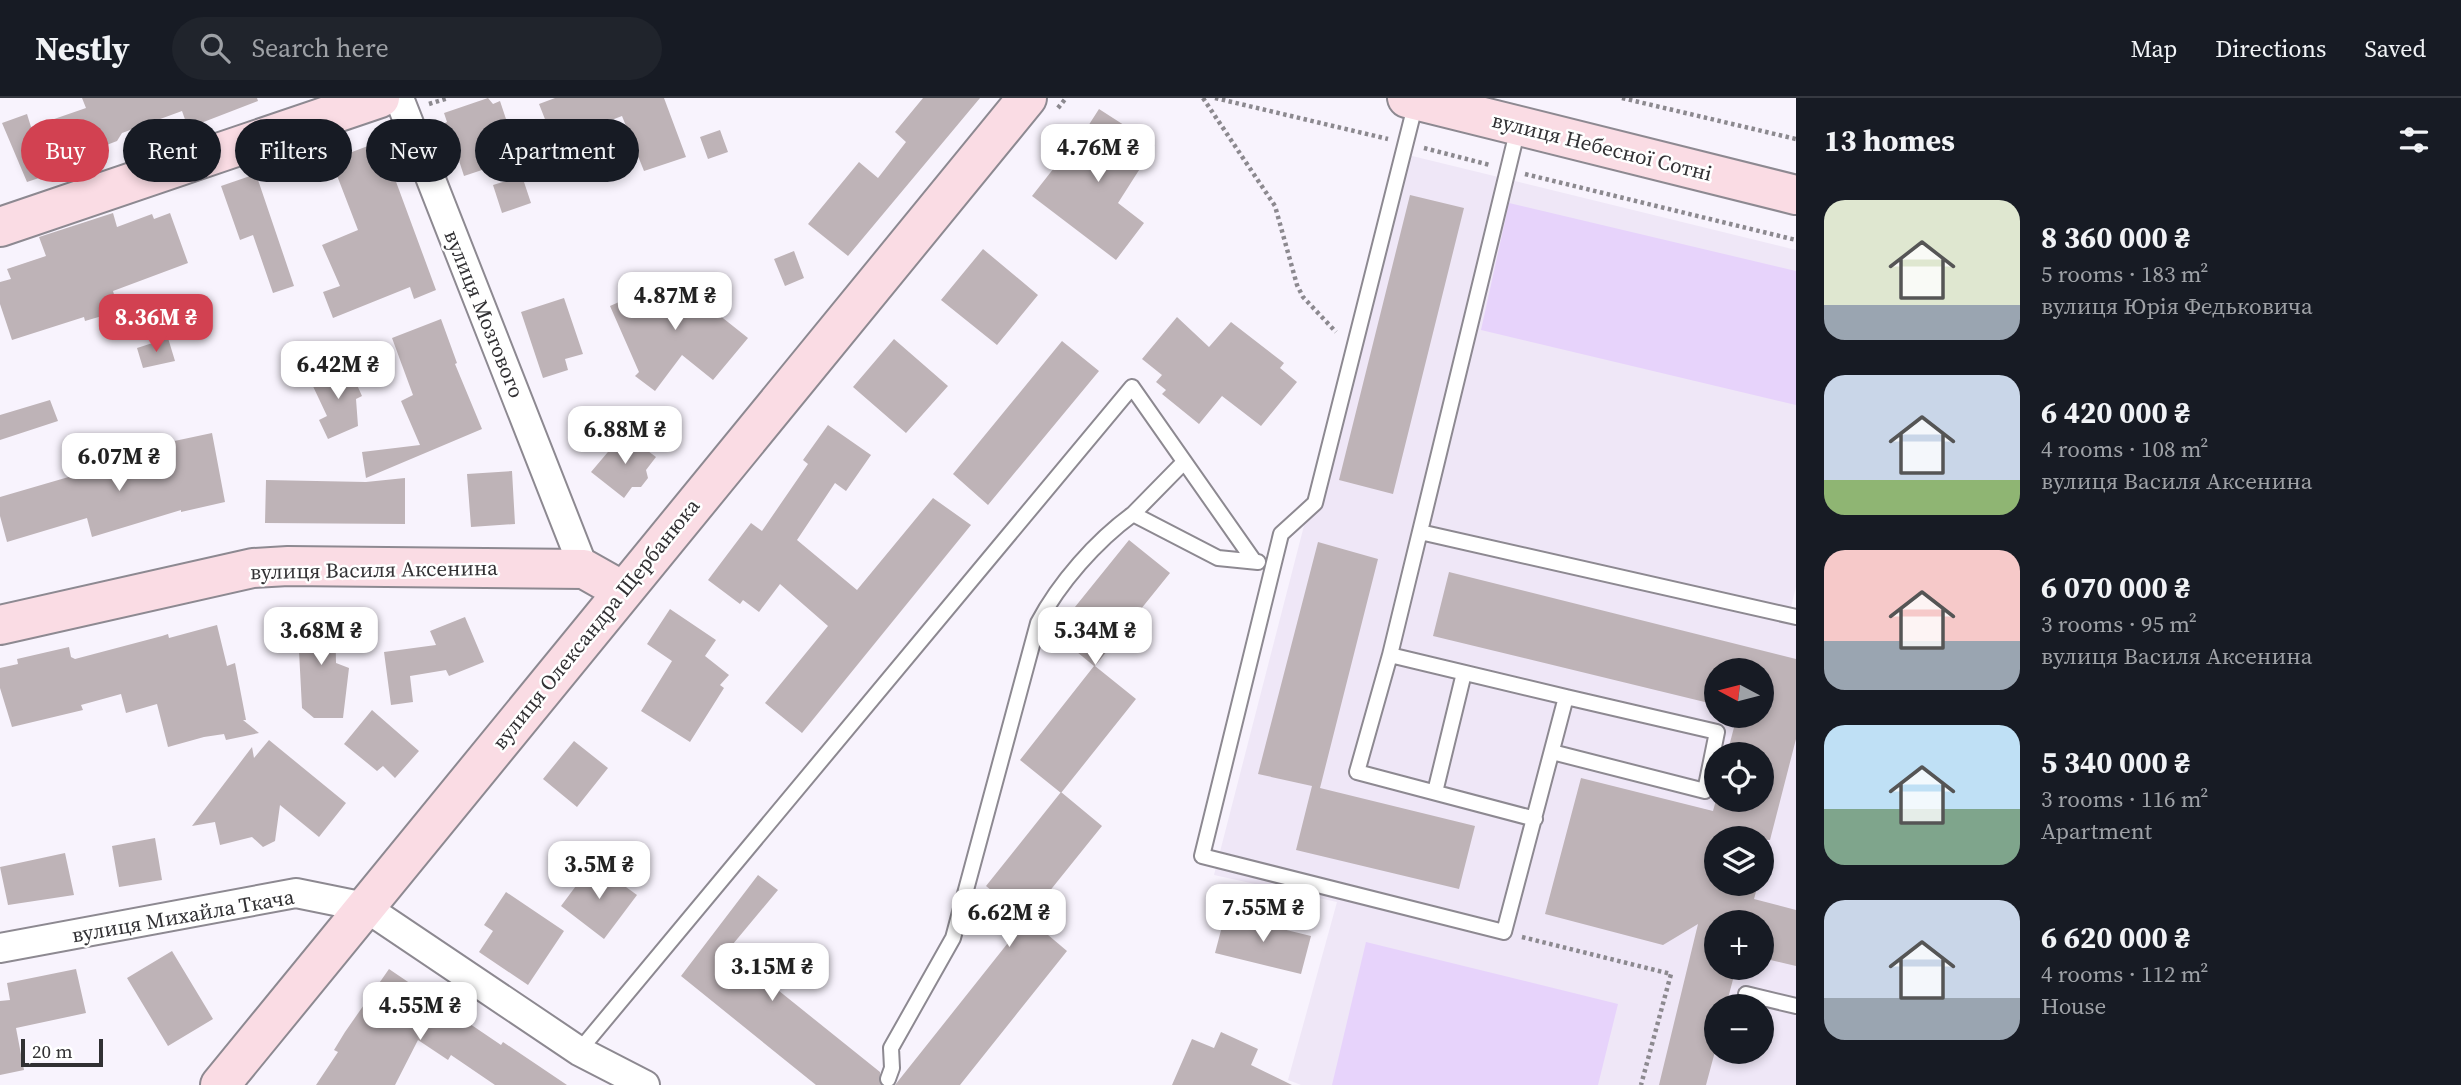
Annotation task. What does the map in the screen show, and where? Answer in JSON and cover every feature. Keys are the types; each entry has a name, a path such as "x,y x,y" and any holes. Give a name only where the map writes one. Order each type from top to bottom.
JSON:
{"street":[{"path":"0,227 380,98"},
{"name":"вулиця Олександра Щербанюка","path":"220,1085 1027,98"},
{"name":"вулиця Небесної Сотні","path":"1412,99 1796,195"},
{"name":"вулиця Мозгового","path":"410,102 584,569"},
{"name":"вулиця Василя Аксенина","path":"0,625 253,568 584,569 623,591"},
{"name":"вулиця Михайла Ткача","path":"0,948 296,893 365,908"},
{"path":"365,908 579,1051 645,1085"}],"lane":[{"path":"1412,99 1354,350 1315,503 1281,534 1202,856 1504,932 1566,697"},
{"path":"1518,126 1390,655 1357,772 1535,819"},
{"path":"579,1051 1132,387 1254,561"},
{"path":"888,1079 892,1068 891,1048 953,938 1038,623 1047,606 1111,531 1133,514 1184,462"},
{"path":"1133,514 1218,558 1274,563"},
{"path":"1420,532 1796,617"},
{"path":"1390,655 1717,732 1704,791 1552,752"},
{"path":"1435,792 1464,673"},
{"path":"1774,1001 1796,1006"}],"path":[{"path":"410,102 448,98"},
{"path":"1203,98 1275,206 1297,285 1303,297 1354,350"},
{"path":"1622,98 1796,139"},
{"path":"1504,932 1671,974 1641,1085"}],"shaded area":[{"path":"1400,153 1796,250 1796,587 1789,615 1796,617 1796,1085 1301,1085 1288,1080 1337,902 1214,875"},
{"path":"1509,203 1796,271 1796,405 1481,330"},
{"path":"1366,942 1618,1004 1598,1085 1332,1085"}],"building":[{"path":"82,98 257,98 258,101 211,119 185,119 182,111 160,119 123,119 123,133 117,141 109,144 109,119 54,119 86,108"},
{"path":"488,98 493,104 500,101 506,119 475,119 475,172 464,176 461,167 461,119 446,119 444,113"},
{"path":"555,98 664,98 686,157 644,171 639,158 639,119 623,119 622,116 614,119 545,119 539,104"},
{"path":"923,98 980,98 848,256 808,224 859,162 878,178 906,142 895,132"},
{"path":"1099,109 1155,145 1118,203 1144,223 1116,260 1032,196 1061,159 1065,162"},
{"path":"27,114 29,119 21,119 21,168 2,123"},
{"path":"720,130 728,152 708,159 700,137"},
{"path":"366,147 366,182 396,182 436,290 414,299 410,287 333,318 323,292 340,286 322,245 358,230 339,182 352,182 352,152"},
{"path":"235,181 259,182 294,286 273,293 253,235 240,240 221,186"},
{"path":"524,182 531,203 502,213 493,185"},
{"path":"1410,195 1464,208 1393,494 1339,480"},
{"path":"113,213 117,227 152,214 154,219 170,213 188,263 113,291 119,311 85,321 84,317 12,340 0,304 0,282 11,279 7,269 46,256 39,237"},
{"path":"983,249 1038,295 997,345 941,300"},
{"path":"794,251 804,278 785,286 774,259"},
{"path":"665,272 748,338 713,380 682,355 655,391 635,376 639,372 610,306 637,294 640,304"},
{"path":"564,298 583,354 565,359 568,370 543,378 521,312"},
{"path":"1177,317 1209,347 1231,322 1284,363 1280,368 1297,382 1261,426 1222,396 1199,424 1162,394 1166,390 1156,382 1162,375 1142,359"},
{"path":"441,319 457,363 455,364 482,429 366,478 362,452 420,445 401,401 413,395 392,338"},
{"path":"168,338 175,361 143,368 137,348"},
{"path":"894,339 948,386 906,433 853,387"},
{"path":"1062,341 1099,371 988,505 953,474"},
{"path":"348,365 362,396 356,399 358,426 328,439 319,420 327,416 311,382"},
{"path":"50,400 58,421 0,440 0,415"},
{"path":"828,425 871,455 846,491 835,483 797,540 857,590 933,498 971,525 802,733 765,703 828,626 780,584 759,612 743,600 740,604 708,580 751,523 762,531 808,464 803,460"},
{"path":"212,433 225,502 181,510 92,537 87,518 7,542 0,516 0,497 120,462 135,463 172,473 165,443"},
{"path":"624,433 656,457 646,470 648,478 641,487 632,487 624,498 591,472"},
{"path":"512,471 515,524 471,527 467,474"},
{"path":"405,478 405,524 265,523 266,480 366,482"},
{"path":"1129,540 1170,573 1095,666 1136,699 1061,793 1020,760 1094,666 1054,633"},
{"path":"1318,542 1378,559 1320,788 1475,826 1459,889 1296,850 1312,786 1258,774"},
{"path":"1449,572 1796,659 1796,739 1774,826 1704,826 1704,896 1755,896 1754,899 1796,910 1796,966 1774,961 1774,910 1704,910 1704,980 1733,980 1729,994 1704,994 1704,1064 1712,1064 1706,1085 1659,1085 1698,924 1663,945 1545,914 1581,778 1704,809 1704,812 1774,812 1774,742 1730,742 1734,728 1774,728 1774,658 1704,658 1704,702 1433,636"},
{"path":"670,609 716,640 705,656 729,675 720,685 724,688 690,742 641,711 672,661 647,644"},
{"path":"297,613 335,613 336,663 349,668 343,718 314,718 302,708"},
{"path":"465,617 484,662 449,676 446,670 410,676 413,702 391,705 384,652 436,645 430,631"},
{"path":"217,625 227,666 235,663 246,720 243,720 259,733 226,740 224,734 204,737 168,747 157,704 126,713 121,694 81,705 83,710 12,727 0,688 0,668 18,664 17,659 69,647 71,657 75,659 168,634 169,638"},
{"path":"372,710 419,751 395,778 383,766 377,771 344,744"},
{"path":"269,740 346,803 319,837 280,805 275,841 263,847 252,837 220,845 215,822 192,826 252,747 254,758"},
{"path":"574,741 608,768 577,807 543,779"},
{"path":"1061,792 1102,826 1028,918 1067,951 960,1085 895,1085 1027,919 986,886"},
{"path":"155,838 162,880 119,887 112,846"},
{"path":"65,853 74,895 8,905 0,867"},
{"path":"593,863 637,895 604,939 561,906"},
{"path":"758,875 778,890 728,950 880,1072 881,1085 816,1085 681,976"},
{"path":"506,892 564,931 528,985 479,952 493,931 484,925"},
{"path":"1225,915 1311,936 1301,974 1215,953"},
{"path":"172,951 213,1019 168,1046 127,978"},
{"path":"76,969 86,1013 16,1028 24,1070 0,1075 0,1001 10,1000 7,983"},
{"path":"389,969 501,1045 503,1042 567,1085 495,1085 451,1055 448,1060 418,1040 395,1085 316,1085 338,1052 334,1050 345,1032"},
{"path":"1221,1032 1258,1049 1251,1065 1292,1085 1172,1085 1192,1039 1214,1048"}]}
